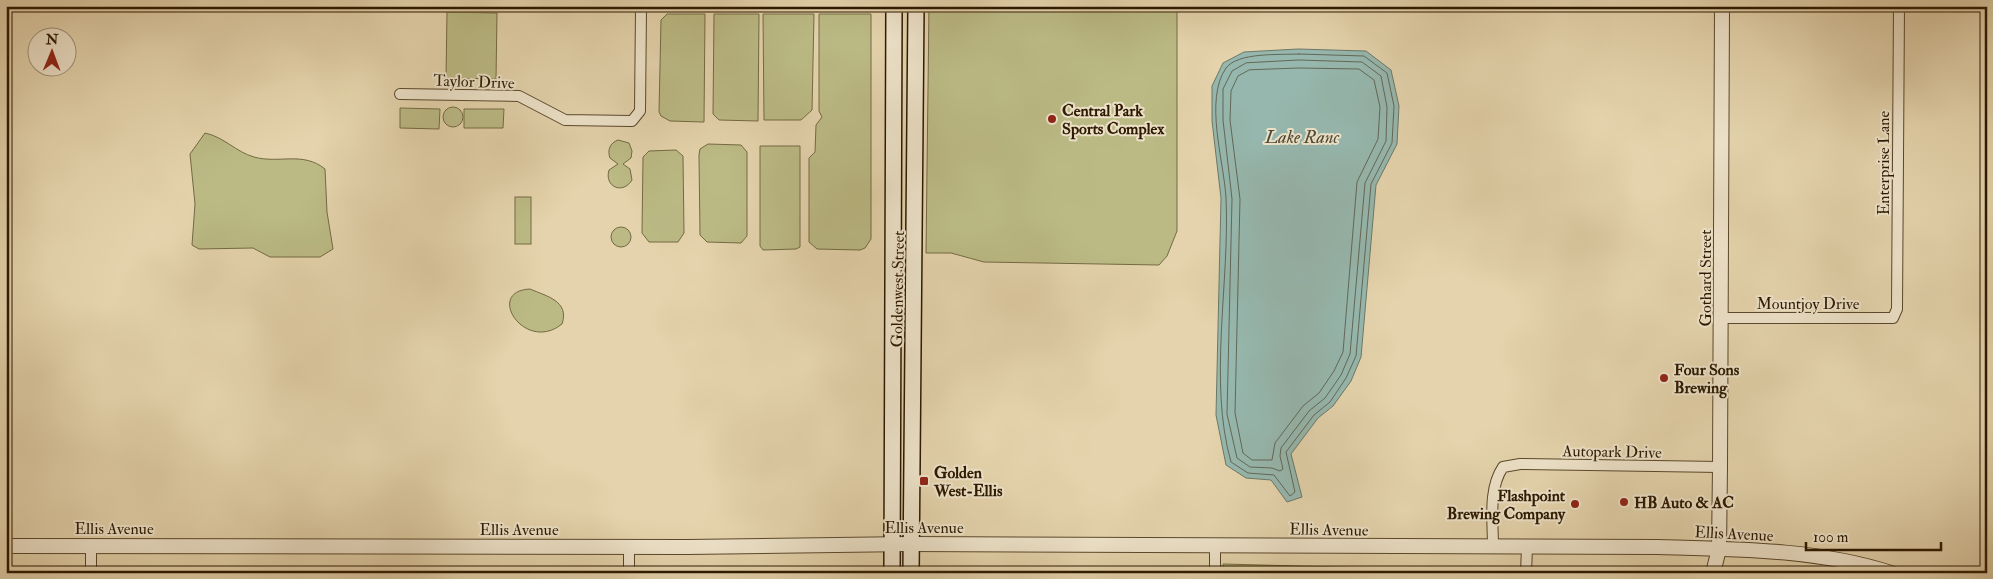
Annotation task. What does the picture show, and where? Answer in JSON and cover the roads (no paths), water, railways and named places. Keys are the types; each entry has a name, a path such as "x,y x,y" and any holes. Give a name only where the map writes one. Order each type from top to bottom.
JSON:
{"main road":[{"name":"Goldenwest Street","path":"892,573 894,6"},
{"name":"Goldenwest Street","path":"911,573 916,6"}],"street":[{"name":"Taylor Drive","path":"400,94 519,96 565,120 632,121 640,111 642,9 644,6"},
{"name":"Gothard Street","path":"1713,573 1719,549 1722,318 1722,6"},
{"name":"Enterprise Lane","path":"1893,318 1897,309 1899,6"},
{"name":"Mountjoy Drive","path":"1722,318 1893,318"},
{"name":"Autopark Drive","path":"1493,547 1494,487 1496,476 1503,467 1520,464 1720,467"},
{"name":"Ellis Avenue","path":"6,546 910,544 1719,549 1780,553 1840,562 1891,573"},
{"path":"91,546 91,573"},
{"path":"629,546 629,573"},
{"path":"1215,546 1215,573"},
{"path":"1526,573 1527,547"},
{"name":"Gothard Street","path":"1719,549 1725,573"},
{"name":"Ellis Avenue","path":"1840,562 1860,573"}],"water":[{"name":"Lake Ranc","path":"1298,49 1366,51 1391,70 1399,106 1397,144 1376,185 1361,357 1351,381 1333,406 1318,418 1291,454 1302,497 1287,502 1271,480 1246,478 1226,465 1216,415 1221,198 1212,121 1212,86 1223,63 1244,52"}],"place":[{"name":"Central Park Sports Complex","path":"1052,119"},
{"name":"Four Sons Brewing","path":"1664,378"},
{"name":"Golden West-Ellis","path":"924,481"},
{"name":"HB Auto & AC","path":"1624,502"},
{"name":"Flashpoint Brewing Company","path":"1575,504"}]}
